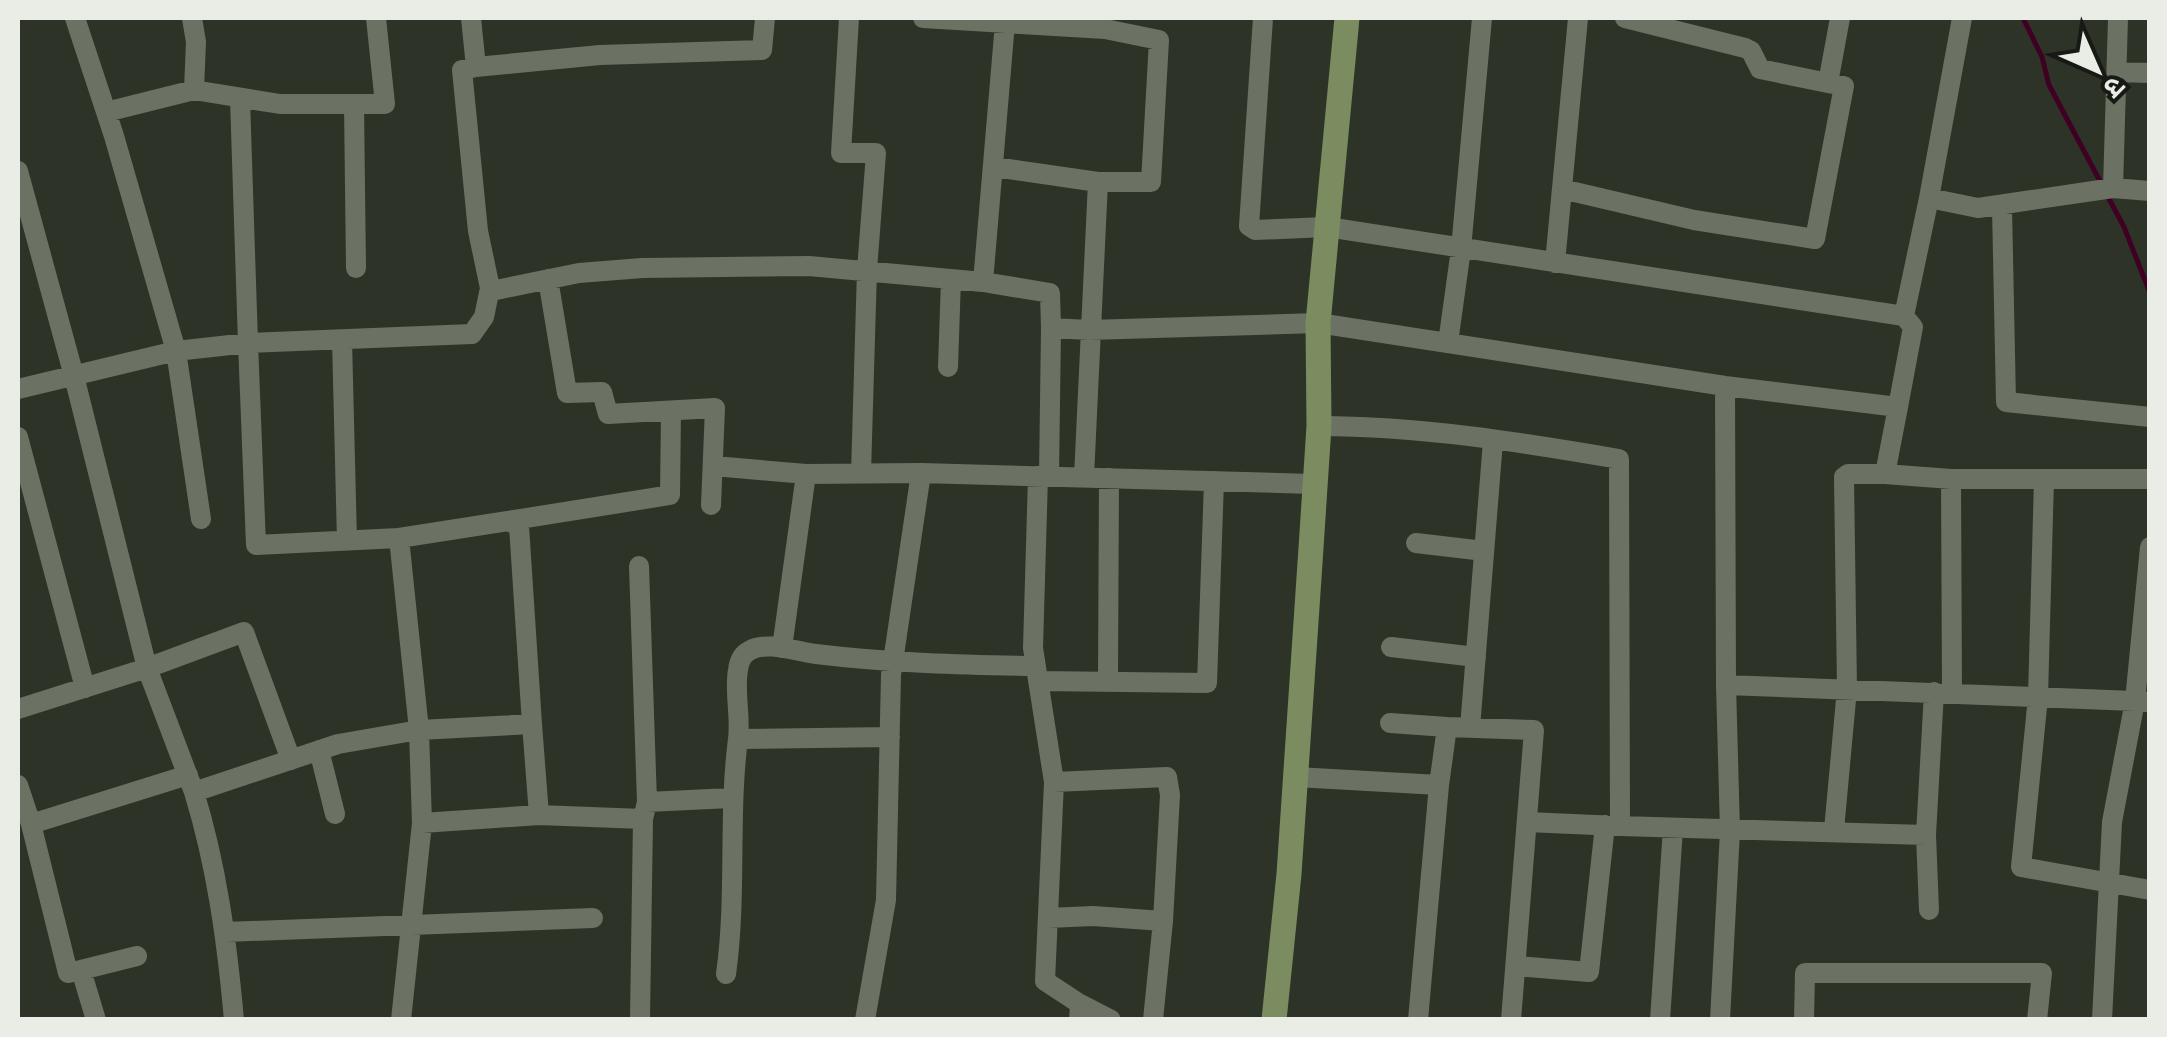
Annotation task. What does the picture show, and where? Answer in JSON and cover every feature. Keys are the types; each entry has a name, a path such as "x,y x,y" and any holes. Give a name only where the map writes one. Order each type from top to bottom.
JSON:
{"street":[{"path":"75,18 176,351 201,519"},
{"path":"192,18 196,42 194,90"},
{"path":"106,112 194,90 280,104 385,104 376,18"},
{"path":"471,18 476,67"},
{"path":"18,390 176,351 248,342 472,334 484,317 490,288 478,231 462,70 600,55 762,50 766,18"},
{"path":"849,18 841,153 876,153 867,270 861,473"},
{"path":"924,18 1056,22 1159,40 1151,182 1098,182 994,167"},
{"path":"1263,18 1249,226 1256,230 1327,227 1904,316 1913,327 1885,474"},
{"path":"1274,1020 1296,777 1318,426 1318,323 1347,18"},
{"path":"1448,343 1461,249 1482,18"},
{"path":"1555,263 1578,18"},
{"path":"1562,189 1694,220 1814,239 1844,86 1760,69 1751,51 1744,48 1625,18"},
{"path":"1828,83 1840,18"},
{"path":"1904,316 1962,18"},
{"path":"2113,188 2118,18"},
{"path":"982,282 1005,23"},
{"path":"2117,72 2150,74"},
{"path":"240,99 256,545 399,538 670,495 671,411"},
{"path":"354,104 356,268"},
{"path":"18,171 26,229 74,376 147,668 209,842 226,932 234,1020"},
{"path":"1084,477 1098,182"},
{"path":"1928,198 1978,208 2113,188 2150,191"},
{"path":"2002,207 2006,402 2150,417"},
{"path":"490,288 579,273 642,268 808,266 982,282 1050,293 1052,328 1033,648 1054,782 1046,980 1080,1012 1111,1020"},
{"path":"548,279 567,394 602,392 608,414 715,408 711,506"},
{"path":"948,367 952,279"},
{"path":"1052,328 1318,323 1726,386 1898,408"},
{"path":"342,340 347,541"},
{"path":"1720,1020 1730,831 1726,386"},
{"path":"1318,426 1493,440 1619,458 1612,826 1590,972 1516,966"},
{"path":"18,437 85,688"},
{"path":"1470,728 1493,440"},
{"path":"714,466 806,474 921,472 1313,484"},
{"path":"865,1020 886,900 893,664 921,472"},
{"path":"782,648 806,474"},
{"path":"1834,830 1848,689 1844,478 1848,474 1885,474 1951,479 2150,479"},
{"path":"1108,680 1109,478"},
{"path":"1929,910 1926,834 1943,692 1951,479"},
{"path":"2044,479 2038,696 2021,866 2150,890"},
{"path":"726,974 731,940 731,798 741,658 756,648 782,648 893,664 1108,680 1207,682 1214,481"},
{"path":"508,521 519,526 539,815"},
{"path":"399,538 419,730 422,823 400,1020"},
{"path":"1416,543 1484,551"},
{"path":"2102,1020 2112,822 2142,702 2150,547"},
{"path":"638,566 645,811 640,1020"},
{"path":"18,710 244,632 291,760"},
{"path":"1390,648 1476,657"},
{"path":"1726,685 2142,702"},
{"path":"1390,722 1534,730 1512,1020"},
{"path":"31,824 319,750 419,730 532,724"},
{"path":"1418,1020 1447,727"},
{"path":"738,739 890,737"},
{"path":"319,750 335,814"},
{"path":"1054,782 1167,777 1170,794 1163,920 1152,1020"},
{"path":"1296,777 1440,785"},
{"path":"18,786 68,972 138,956"},
{"path":"422,823 645,811 731,798"},
{"path":"1527,822 1926,834"},
{"path":"1660,1020 1674,828"},
{"path":"226,932 593,918"},
{"path":"1048,918 1163,920"},
{"path":"82,970 96,1020"},
{"path":"1804,1020 1805,973 2042,973 2037,1020"}],"waterway":[{"path":"2023,18 2042,57 2049,85 2102,185"},
{"path":"2107,195 2150,293"}]}
